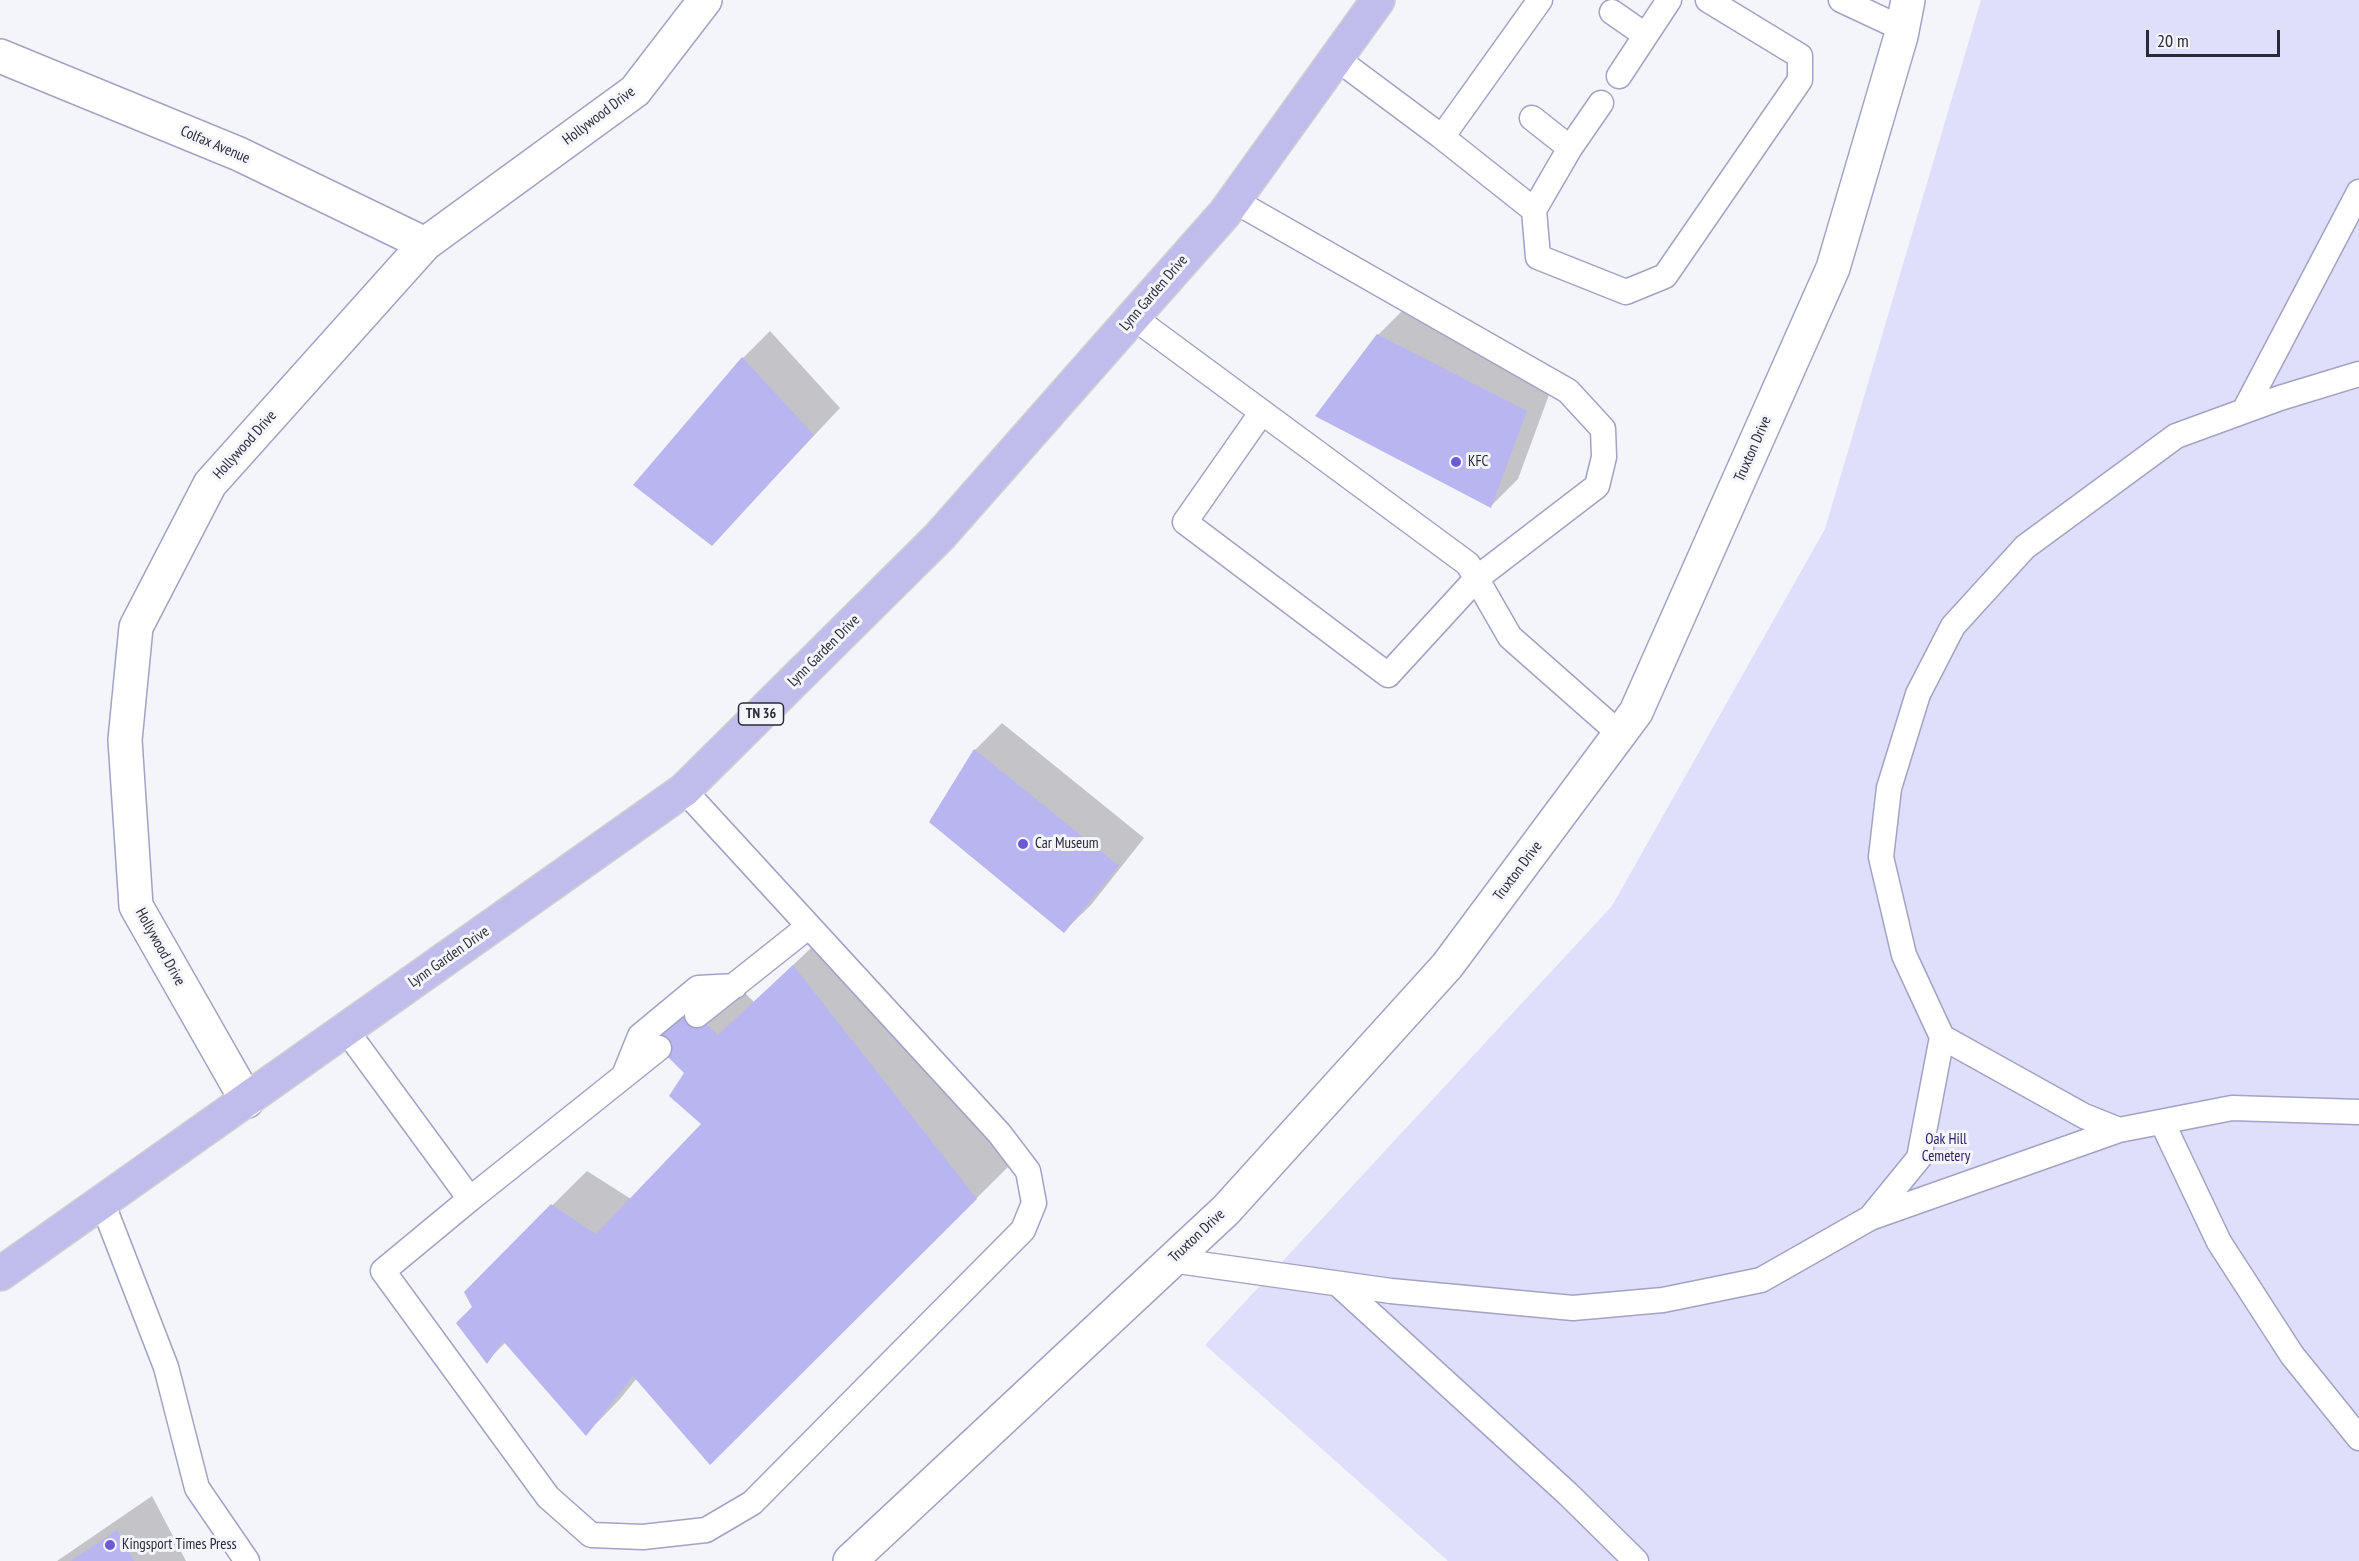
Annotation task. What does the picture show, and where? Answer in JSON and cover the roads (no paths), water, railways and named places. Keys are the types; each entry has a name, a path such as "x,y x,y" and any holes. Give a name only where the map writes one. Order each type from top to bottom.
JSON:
{"main road":[{"name":"Lynn Garden Drive","path":"0,1274 684,790 940,536 1133,317 1233,200 1378,0"}],"street":[{"name":"Hollywood Drive","path":"247,1101 136,906 124,740 136,627 210,484 425,244 635,91 705,0"},
{"name":"Truxton Drive","path":"850,1561 1226,1210 1447,966 1636,712 1833,268 1905,14"},
{"name":"Colfax Avenue","path":"0,56 240,154 425,244"}],"lane":[{"path":"1442,137 1486,87 1523,35 1540,0"},
{"path":"1619,76 1669,0"},
{"path":"1601,103 1570,148 1534,210 1538,257 1626,292 1665,276 1800,80 1800,56 1708,0"},
{"path":"1841,0 1905,14"},
{"path":"1612,12 1645,35"},
{"path":"1336,58 1442,137 1534,210"},
{"path":"1532,118 1570,148"},
{"path":"2244,411 2359,192"},
{"path":"1233,200 1568,391 1603,429 1604,457 1597,486 1476,578 1388,675 1185,522 1262,412"},
{"path":"1133,317 1468,564 1510,637 1620,734"},
{"path":"1870,1218 1919,1158 1942,1037 1904,955 1881,857 1889,788 1918,694 1953,626 2025,547 2176,436 2280,398 2359,374"},
{"path":"659,1048 383,1271 548,1497 591,1535 633,1536 706,1530 752,1503 1023,1230 1034,1203 1028,1171 999,1133 684,790"},
{"path":"697,1016 809,926"},
{"path":"624,1075 640,1036 698,988 735,986"},
{"path":"346,1030 470,1199"},
{"path":"1942,1037 2084,1116 2119,1130"},
{"path":"1171,1260 1391,1291 1573,1308 1663,1300 1761,1280 1870,1218 2119,1130 2232,1108 2359,1112"},
{"path":"2162,1122 2219,1242 2292,1355 2359,1438"},
{"path":"102,1202 166,1367 198,1488 247,1561"},
{"path":"1338,1284 1559,1485 1636,1561"}],"place":[{"name":"KFC","path":"1456,462"},
{"name":"Car Museum","path":"1023,844"},
{"name":"Kingsport Times Press","path":"110,1545"}],"park label":[{"name":"Oak Hill Cemetery","path":"1946,1148"}]}
